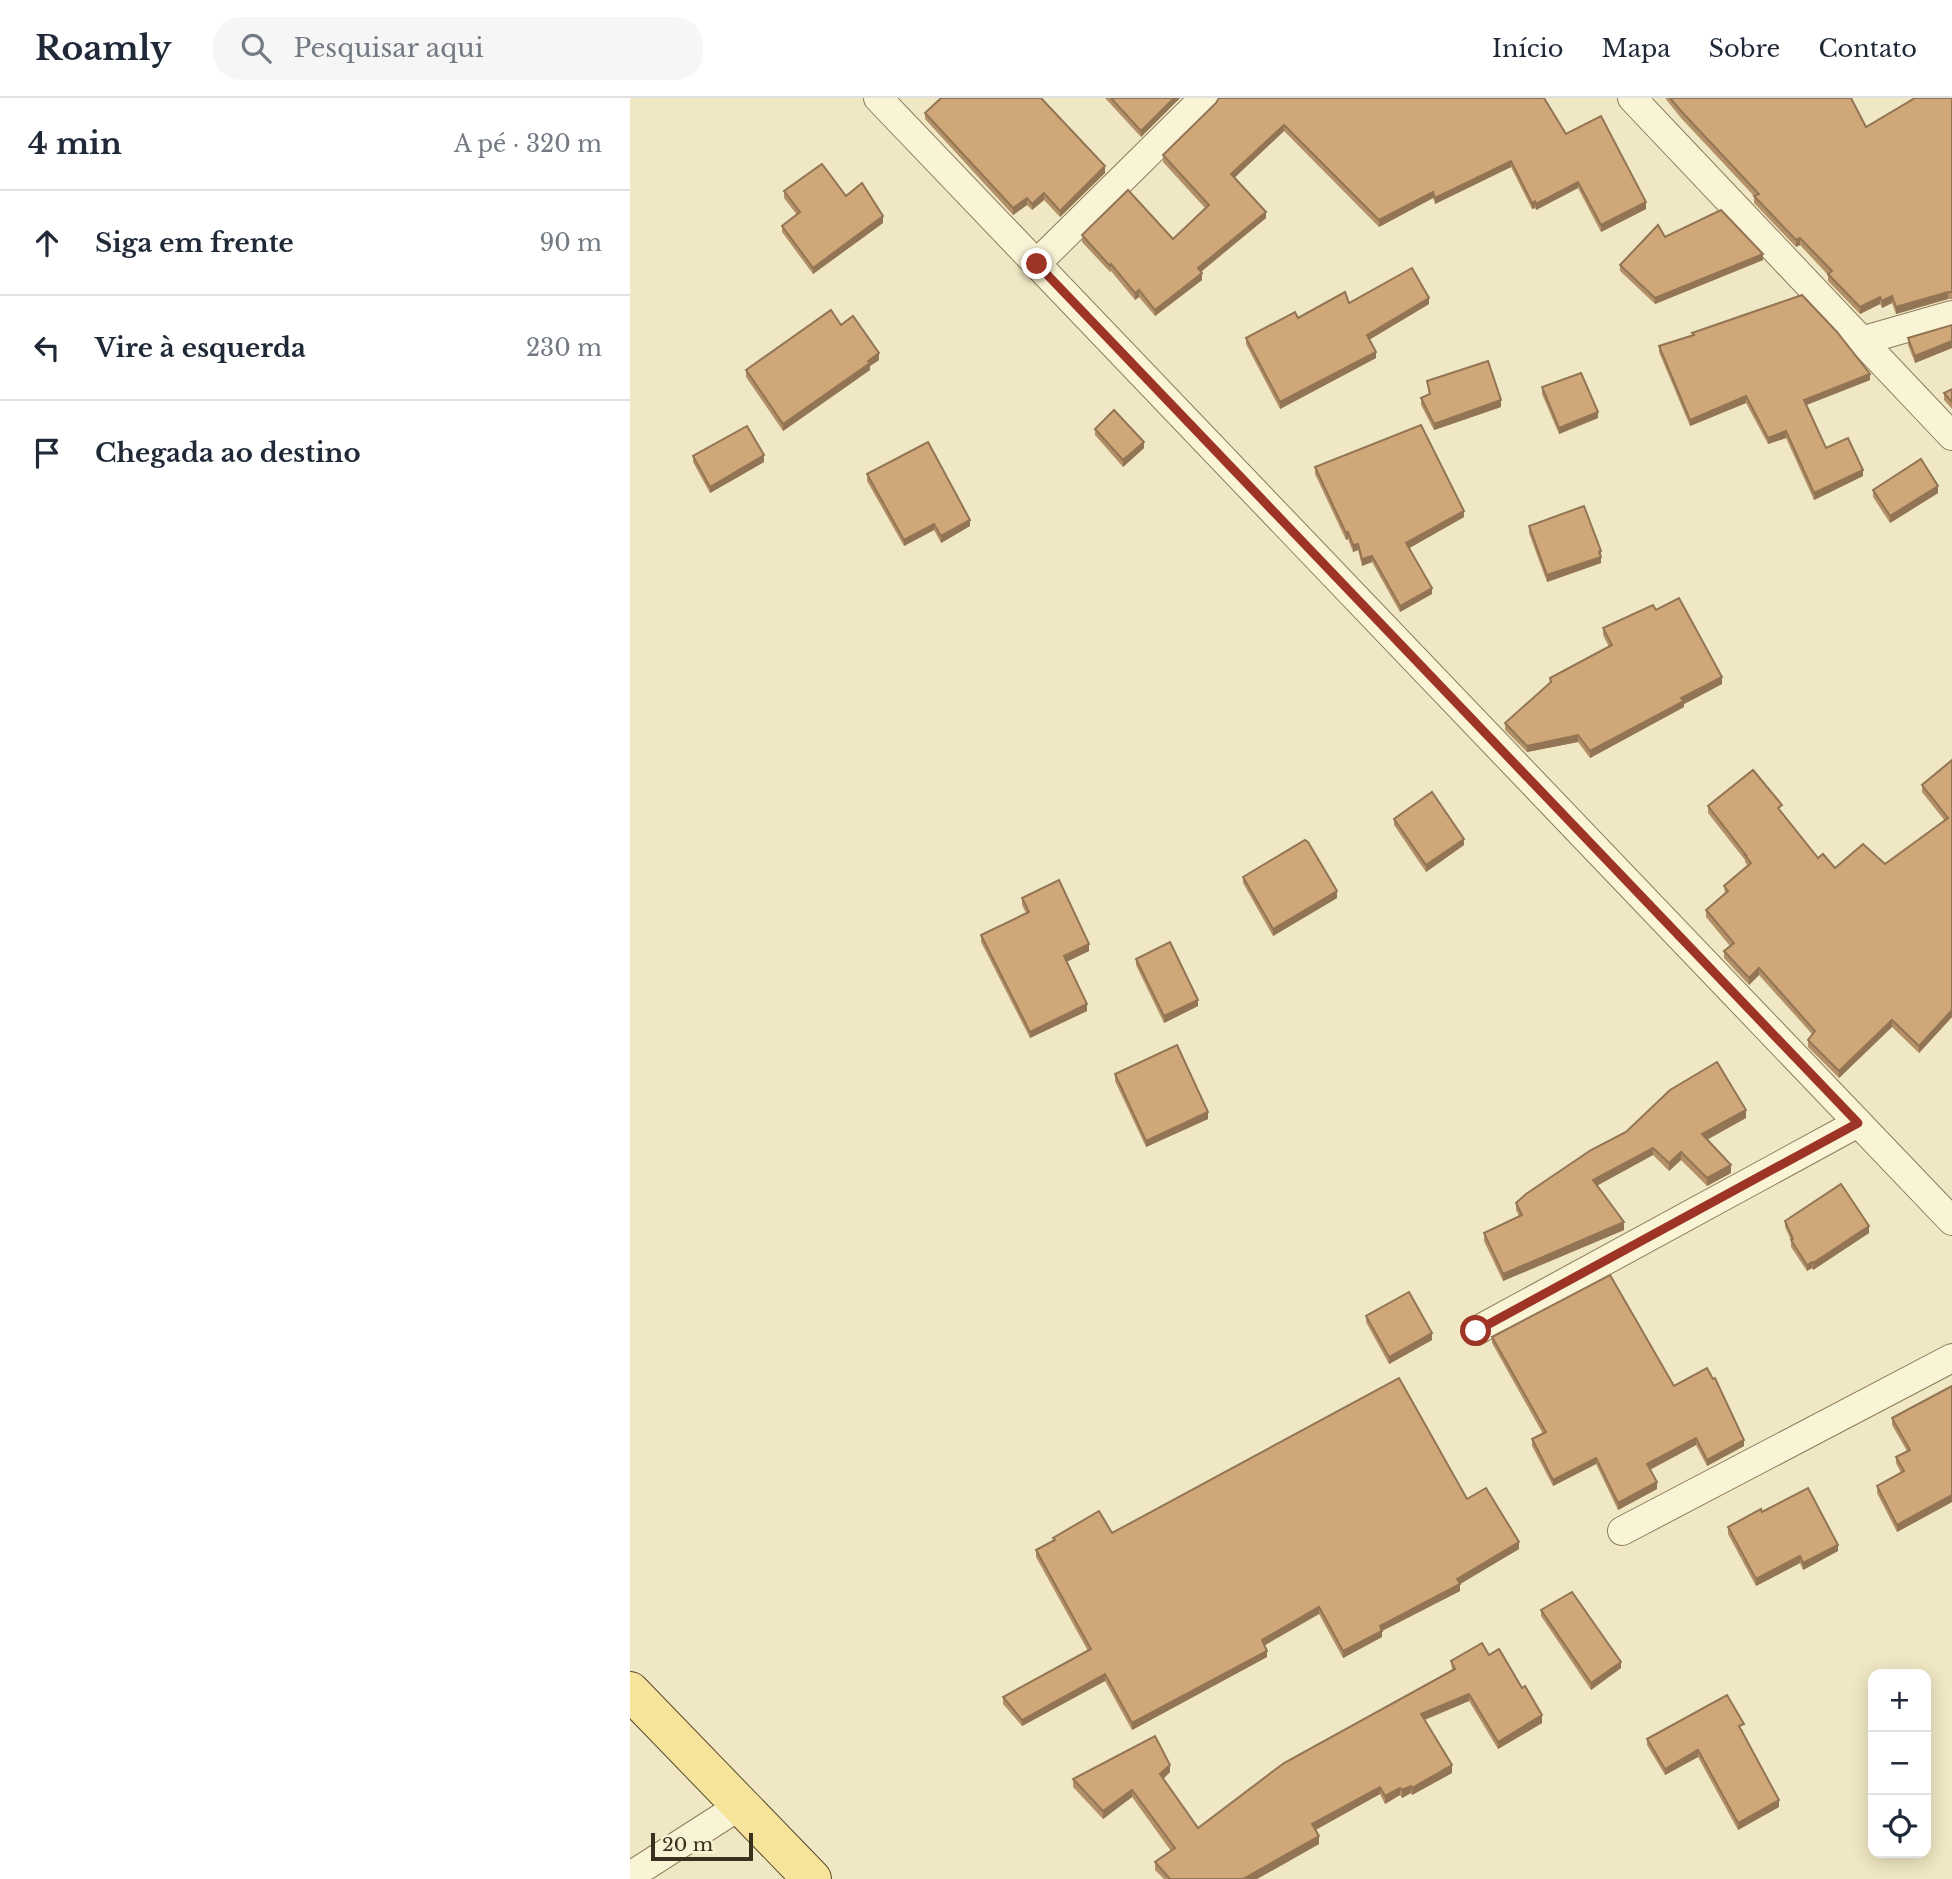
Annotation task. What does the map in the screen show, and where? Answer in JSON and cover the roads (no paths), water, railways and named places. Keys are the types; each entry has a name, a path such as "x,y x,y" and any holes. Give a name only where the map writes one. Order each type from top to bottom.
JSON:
{"main road":[{"path":"630,1691 812,1879"}],"street":[{"path":"878,98 1952,1221"},
{"path":"1037,264 1205,98"},
{"path":"1632,98 1952,436"},
{"path":"1861,341 1952,315"},
{"path":"1476,1331 1858,1123"},
{"path":"1622,1531 1952,1358"},
{"path":"630,1876 741,1805"}]}
